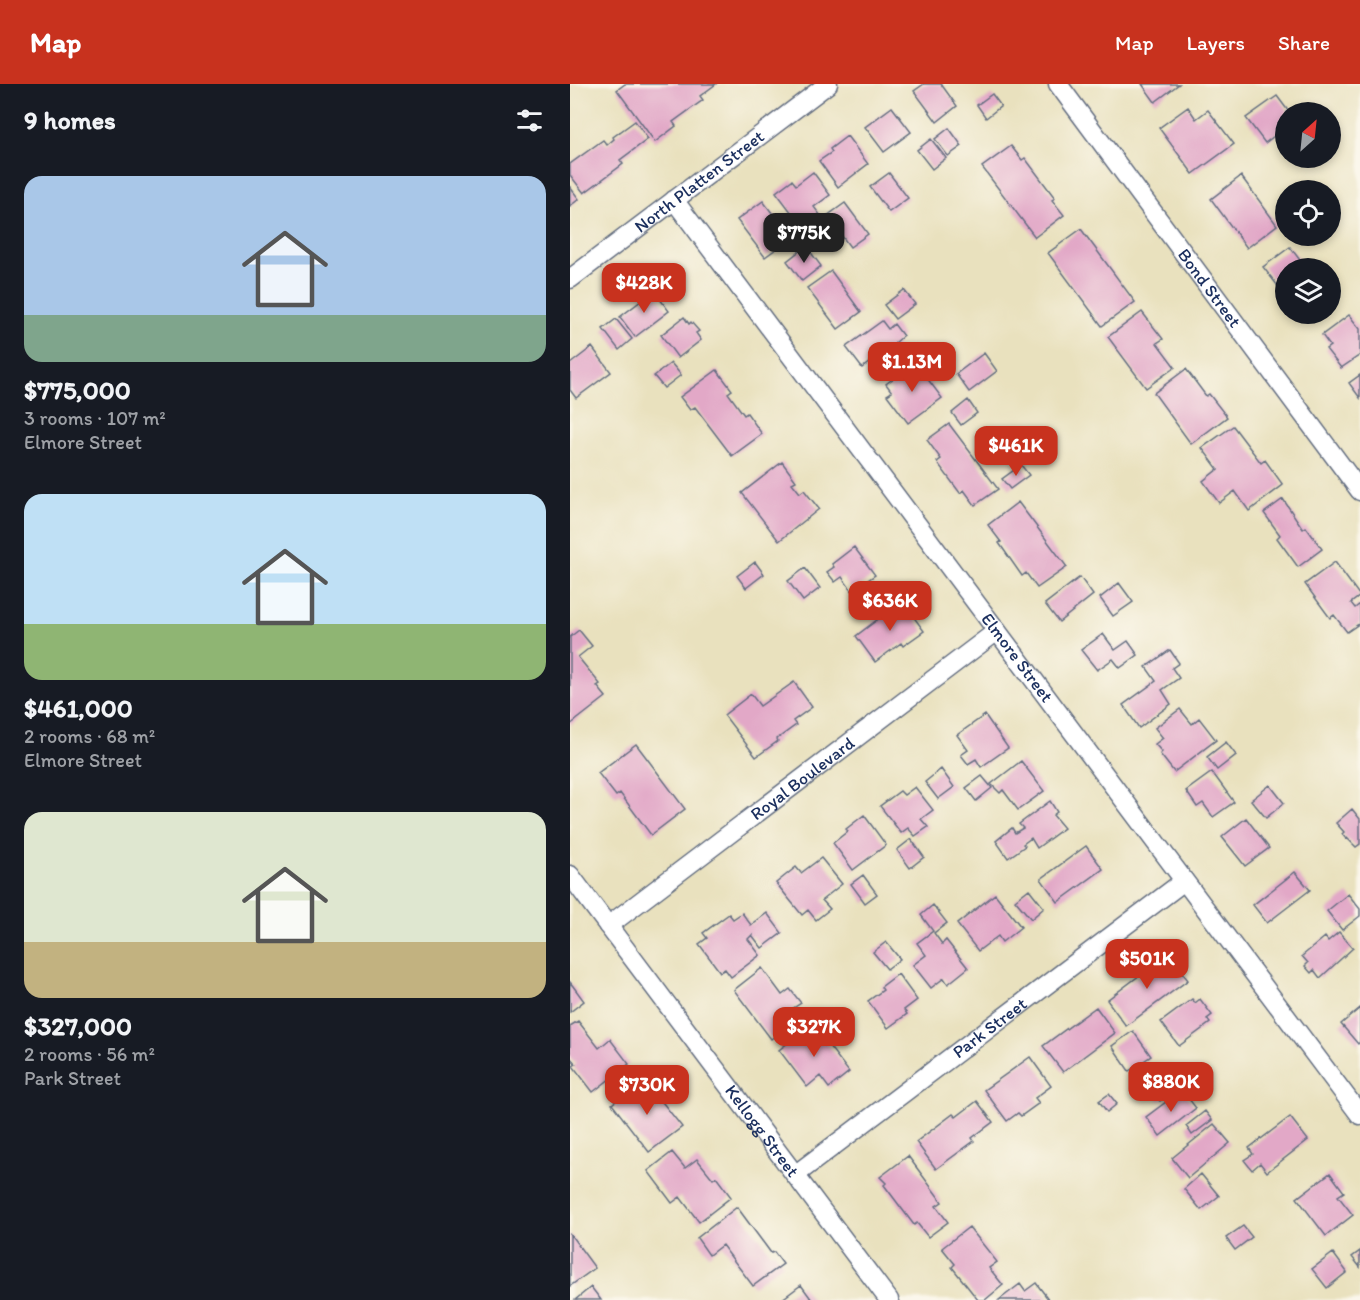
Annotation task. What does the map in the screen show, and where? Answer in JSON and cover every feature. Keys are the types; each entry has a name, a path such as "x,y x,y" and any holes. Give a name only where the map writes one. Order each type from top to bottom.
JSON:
{"street":[{"name":"North Platten Street","path":"570,279 828,84"},
{"name":"Bond Street","path":"1058,84 1360,491"},
{"name":"Elmore Street","path":"674,200 1360,1115"},
{"name":"Royal Boulevard","path":"608,926 998,631"},
{"name":"Kellogg Street","path":"570,875 889,1300"},
{"name":"Park Street","path":"795,1175 1184,881"}],"building":[{"path":"625,84 716,84 700,96 703,100 673,122 676,126 655,142 617,90"},
{"path":"924,84 941,84 957,106 937,122 914,91"},
{"path":"1142,84 1179,84 1155,102"},
{"path":"992,94 1001,106 986,118 977,105"},
{"path":"1277,96 1282,102 1275,102 1275,135 1265,143 1246,118"},
{"path":"892,107 911,132 884,152 865,127"},
{"path":"1188,107 1196,119 1208,110 1234,144 1193,174 1159,128"},
{"path":"635,121 648,139 620,160 623,164 584,193 570,175 570,164 603,140 607,145 614,139 613,137"},
{"path":"949,128 962,146 948,156 935,139"},
{"path":"847,136 868,164 838,187 819,161 832,152 830,149"},
{"path":"931,139 946,158 932,169 917,150"},
{"path":"1011,146 1022,160 1025,158 1055,198 1052,200 1064,215 1035,237 982,167"},
{"path":"813,172 830,195 814,207 827,224 810,237 776,192 792,180 796,185"},
{"path":"889,173 908,198 889,212 870,187"},
{"path":"1241,176 1275,222 1275,227 1247,248 1211,199"},
{"path":"570,187 579,199 570,206"},
{"path":"763,201 791,238 765,257 737,220"},
{"path":"845,203 868,234 850,247 827,216"},
{"path":"1081,229 1135,302 1102,326 1048,253"},
{"path":"806,246 821,266 802,281 787,261"},
{"path":"1290,247 1298,258 1275,258"},
{"path":"1275,258 1275,282 1263,267"},
{"path":"831,271 861,312 838,329 807,288"},
{"path":"904,290 915,304 895,319 884,305"},
{"path":"654,291 669,311 635,337 620,317"},
{"path":"1142,312 1163,339 1157,343 1175,367 1146,388 1108,337"},
{"path":"1349,315 1360,329 1360,355 1341,368 1326,349 1330,346 1322,335 1337,324 1341,324 1341,321"},
{"path":"684,317 699,331 696,333 701,340 678,358 661,335"},
{"path":"616,319 632,339 619,350 603,329"},
{"path":"882,321 888,329 894,324 903,336 895,343 902,353 877,372 870,362 862,368 846,347"},
{"path":"592,347 611,372 576,398 570,390 570,364"},
{"path":"984,353 997,371 969,392 956,374"},
{"path":"915,362 942,398 908,423 887,395 892,392 886,384"},
{"path":"671,363 681,375 664,388 654,376"},
{"path":"1186,369 1206,396 1209,394 1227,417 1191,444 1154,393"},
{"path":"717,370 732,390 728,393 744,415 747,413 762,434 732,456 695,407 690,410 680,397"},
{"path":"1360,375 1360,398 1349,383"},
{"path":"968,400 977,413 961,425 952,413"},
{"path":"949,424 998,489 975,505 964,490 960,493 937,462 941,459 927,440"},
{"path":"1233,426 1261,463 1265,460 1283,485 1249,511 1235,491 1219,503 1203,481 1218,469 1202,448"},
{"path":"782,462 796,481 792,483 800,493 804,490 819,509 779,541 742,493"},
{"path":"1021,465 1029,475 1010,489 1002,479"},
{"path":"1283,499 1303,529 1306,527 1322,549 1298,567 1277,538 1280,535 1264,513"},
{"path":"1018,502 1067,567 1037,588 1026,573 1022,576 988,525"},
{"path":"854,547 875,575 852,591 842,577 835,582 827,572 834,567 832,564"},
{"path":"755,562 764,574 746,588 737,576"},
{"path":"1335,562 1360,596 1351,603 1355,608 1360,604 1360,623 1347,632 1334,615 1330,618 1305,584"},
{"path":"805,568 820,588 803,601 788,581"},
{"path":"1080,577 1093,595 1059,622 1045,604"},
{"path":"1119,583 1133,602 1113,616 1100,598"},
{"path":"902,601 924,631 903,646 901,643 875,662 856,636"},
{"path":"579,630 592,646 578,657 600,684 597,686 606,697 570,725 570,637"},
{"path":"1103,634 1115,650 1128,641 1138,655 1120,668 1113,659 1097,670 1081,650"},
{"path":"1170,650 1179,663 1172,668 1179,678 1162,690 1171,704 1139,728 1123,705 1156,681 1146,667"},
{"path":"794,682 812,707 793,721 796,725 756,757 724,715 751,694 760,706"},
{"path":"1180,709 1192,724 1199,718 1216,740 1174,772 1155,744 1163,738 1155,728"},
{"path":"985,715 1008,748 981,767 976,759 968,764 961,755 968,750 957,735"},
{"path":"1226,742 1236,755 1217,770 1207,757"},
{"path":"636,744 685,809 651,835 620,793 616,796 598,773"},
{"path":"1021,761 1044,791 1018,810 1003,790 1000,793 991,784"},
{"path":"941,769 954,787 938,799 925,782"},
{"path":"1212,772 1234,802 1213,817 1203,803 1197,807 1186,791"},
{"path":"982,776 992,788 976,801 966,788"},
{"path":"1270,785 1284,803 1266,818 1251,800"},
{"path":"915,787 933,810 921,819 928,827 915,836 908,828 901,833 880,806 900,791 904,795"},
{"path":"1050,801 1057,812 1053,815 1064,828 1037,848 1031,838 1023,844 1025,846 1008,858 996,841 1012,828 1015,833 1023,828 1019,824"},
{"path":"1352,809 1360,819 1360,844 1356,847 1346,839 1342,834 1344,832 1336,823"},
{"path":"864,815 886,845 853,870 833,843"},
{"path":"1246,818 1269,848 1245,866 1222,837"},
{"path":"911,839 924,857 910,868 897,850"},
{"path":"1086,846 1103,869 1058,902 1041,879"},
{"path":"821,858 842,884 822,900 830,909 816,920 808,910 802,915 776,883 796,867 801,873"},
{"path":"1295,872 1310,890 1267,923 1253,905"},
{"path":"863,875 877,894 865,903 851,884"},
{"path":"1029,889 1044,908 1031,919 1015,900"},
{"path":"995,894 1021,927 1002,942 998,936 978,951 957,924"},
{"path":"1348,894 1360,909 1360,916 1342,930 1327,911"},
{"path":"933,905 947,923 934,933 942,944 946,940 968,968 948,984 944,978 931,988 913,965 926,955 917,943 933,931 921,915"},
{"path":"742,913 751,925 767,913 782,933 762,948 752,935 748,939 760,955 731,977 725,969 720,972 699,944 707,938 703,933 729,914 733,919"},
{"path":"1339,932 1353,948 1320,978 1314,970 1311,973 1305,966 1308,963 1302,956 1325,937 1328,941"},
{"path":"886,942 900,959 887,969 873,952"},
{"path":"1168,954 1188,980 1126,1026 1107,1000"},
{"path":"762,968 782,995 790,989 801,1003 792,1009 799,1018 771,1039 734,990"},
{"path":"898,974 917,1000 904,1010 907,1014 888,1028 868,1001 883,990 881,987"},
{"path":"570,982 584,1001 570,1012"},
{"path":"1192,999 1195,1003 1200,999 1212,1015 1207,1019 1210,1023 1179,1046 1161,1022"},
{"path":"1096,1007 1115,1033 1063,1072 1043,1046"},
{"path":"1360,1008 1360,1042 1358,1044 1341,1024"},
{"path":"578,1021 599,1048 610,1039 629,1064 593,1092 573,1066 576,1064 570,1057 570,1026"},
{"path":"812,1024 849,1072 829,1088 820,1076 807,1087 779,1050"},
{"path":"1133,1031 1151,1056 1129,1071 1112,1046"},
{"path":"1030,1057 1051,1086 1035,1098 1039,1103 1021,1116 1018,1113 1007,1121 984,1090"},
{"path":"1170,1075 1179,1087 1160,1101 1151,1089"},
{"path":"644,1079 682,1127 649,1152 612,1104"},
{"path":"1182,1090 1196,1108 1160,1136 1146,1117"},
{"path":"1109,1094 1117,1104 1107,1112 1099,1101"},
{"path":"977,1101 993,1122 972,1138 974,1141 936,1169 916,1142 953,1114 956,1117"},
{"path":"1205,1111 1212,1120 1192,1135 1186,1126"},
{"path":"1290,1117 1308,1140 1267,1172 1260,1163 1252,1170 1244,1160 1253,1154 1249,1148"},
{"path":"1214,1124 1230,1143 1188,1178 1172,1158"},
{"path":"672,1152 685,1168 697,1159 713,1179 716,1177 731,1197 699,1222 680,1197 672,1203 648,1171"},
{"path":"908,1156 942,1202 936,1206 948,1222 928,1237 917,1223 914,1225 880,1177"},
{"path":"1330,1173 1344,1192 1338,1196 1353,1215 1326,1236 1297,1198"},
{"path":"1201,1174 1219,1196 1201,1210 1184,1189"},
{"path":"737,1207 771,1253 774,1252 783,1264 753,1286 722,1245 709,1255 697,1238"},
{"path":"1243,1226 1252,1237 1235,1250 1226,1238"},
{"path":"969,1227 997,1262 989,1268 1003,1285 985,1300 978,1300 952,1267 955,1264 942,1248"},
{"path":"570,1234 595,1268 570,1286"},
{"path":"1360,1251 1360,1267 1352,1257"},
{"path":"1333,1253 1347,1272 1327,1288 1312,1269"},
{"path":"1036,1283 1049,1300 999,1300 1020,1284 1025,1291"},
{"path":"801,1285 812,1300 781,1300"},
{"path":"591,1287 601,1300 575,1300"}]}
